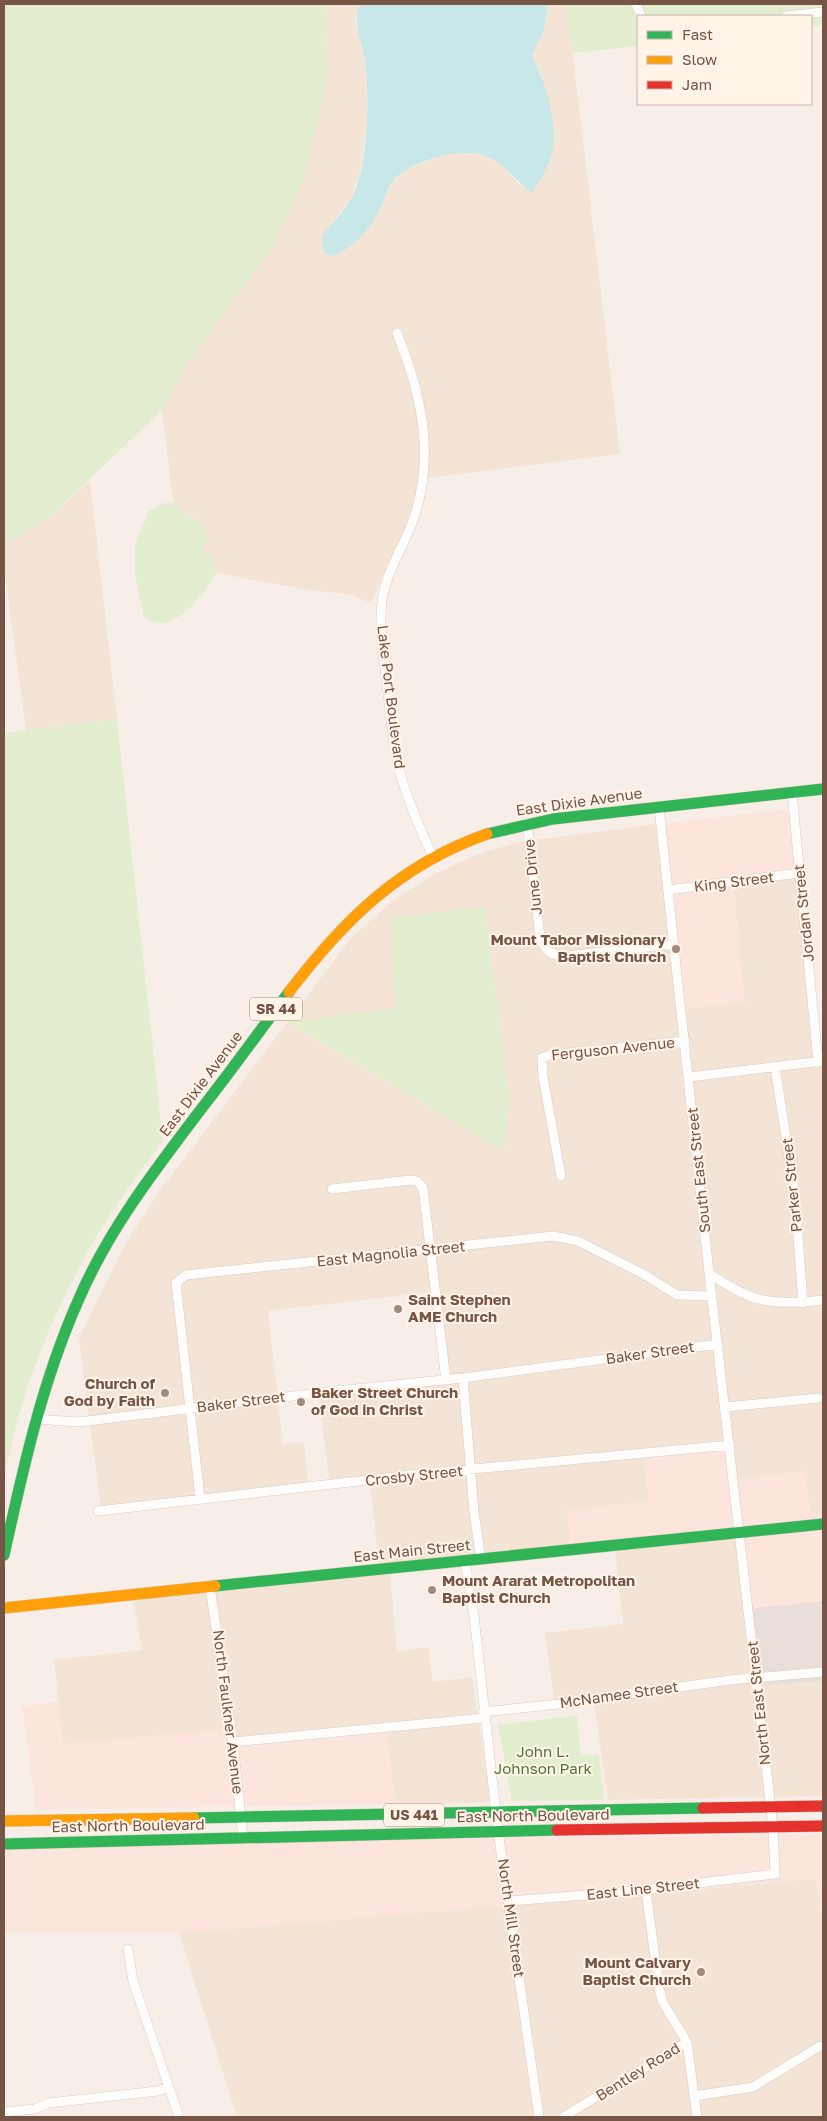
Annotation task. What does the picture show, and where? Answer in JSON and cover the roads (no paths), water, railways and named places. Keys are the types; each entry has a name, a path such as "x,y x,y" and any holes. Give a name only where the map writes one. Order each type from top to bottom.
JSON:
{"main road":[{"name":"East Dixie Avenue","path":"4,1555 6,1533 35,1419 57,1352 85,1286 120,1221 157,1167 337,931 381,890 432,857 480,836 527,823 823,790"},
{"name":"East Main Street","path":"4,1608 823,1524"},
{"name":"East North Boulevard","path":"4,1821 823,1806"},
{"name":"East North Boulevard","path":"4,1844 498,1831 823,1826"}],"street":[{"path":"795,15 823,12"},
{"name":"Lake Port Boulevard","path":"397,333 420,402 426,464 413,521 385,584 380,620 381,640 394,745 401,776 408,799 432,857"},
{"name":"Jordan Street","path":"792,793 799,874 821,1062"},
{"name":"South East Street","path":"659,807 739,1533"},
{"name":"June Drive","path":"527,823 540,937 545,949 558,956 566,956 674,944"},
{"name":"King Street","path":"668,890 799,874"},
{"name":"Ferguson Avenue","path":"561,1176 543,1077 542,1058 567,1053 685,1041"},
{"path":"689,1077 821,1062"},
{"name":"Parker Street","path":"775,1067 789,1147 803,1303"},
{"path":"332,1189 397,1181 417,1181 423,1188 446,1380"},
{"name":"East Magnolia Street","path":"190,1408 176,1284 186,1275 553,1236 578,1241 646,1275 677,1295 712,1296"},
{"path":"709,1273 729,1287 754,1299 774,1303 803,1303 823,1300"},
{"name":"Baker Street","path":"35,1419 79,1422 463,1378 718,1344"},
{"path":"463,1378 470,1469 481,1559"},
{"path":"725,1407 818,1398"},
{"path":"190,1408 200,1498"},
{"name":"Crosby Street","path":"98,1511 470,1469 730,1445"},
{"name":"North East Street","path":"739,1533 771,1807 776,1874"},
{"name":"North Mill Street","path":"465,1561 474,1616 498,1831 539,2117"},
{"name":"North Faulkner Avenue","path":"210,1586 233,1742 243,1838"},
{"name":"McNamee Street","path":"233,1742 484,1715 640,1691 823,1672"},
{"name":"East Line Street","path":"509,1901 646,1890 776,1874"},
{"path":"646,1890 663,2003 687,2042 697,2117"},
{"path":"128,1948 133,1981 179,2117"},
{"name":"Bentley Road","path":"564,2117 687,2042"},
{"path":"694,2096 753,2087 820,2046"},
{"path":"4,2112 35,2113 49,2103 158,2091 169,2087"}],"water":[{"path":"360,4 548,4 544,30 532,55 551,107 554,135 553,149 549,162 532,193 500,164 488,157 465,153 437,157 410,168 392,182 372,223 354,243 331,256 324,253 322,236 351,199 357,186 364,153 367,81 365,59 357,28"}],"place":[{"name":"Mount Tabor Missionary Baptist Church","path":"676,949"},
{"name":"Saint Stephen AME Church","path":"398,1309"},
{"name":"Church of God by Faith","path":"165,1393"},
{"name":"Baker Street Church of God in Christ","path":"301,1402"},
{"name":"Mount Ararat Metropolitan Baptist Church","path":"432,1590"},
{"name":"Mount Calvary Baptist Church","path":"701,1972"}],"park label":[{"name":"John L. Johnson Park","path":"543,1760"}]}
